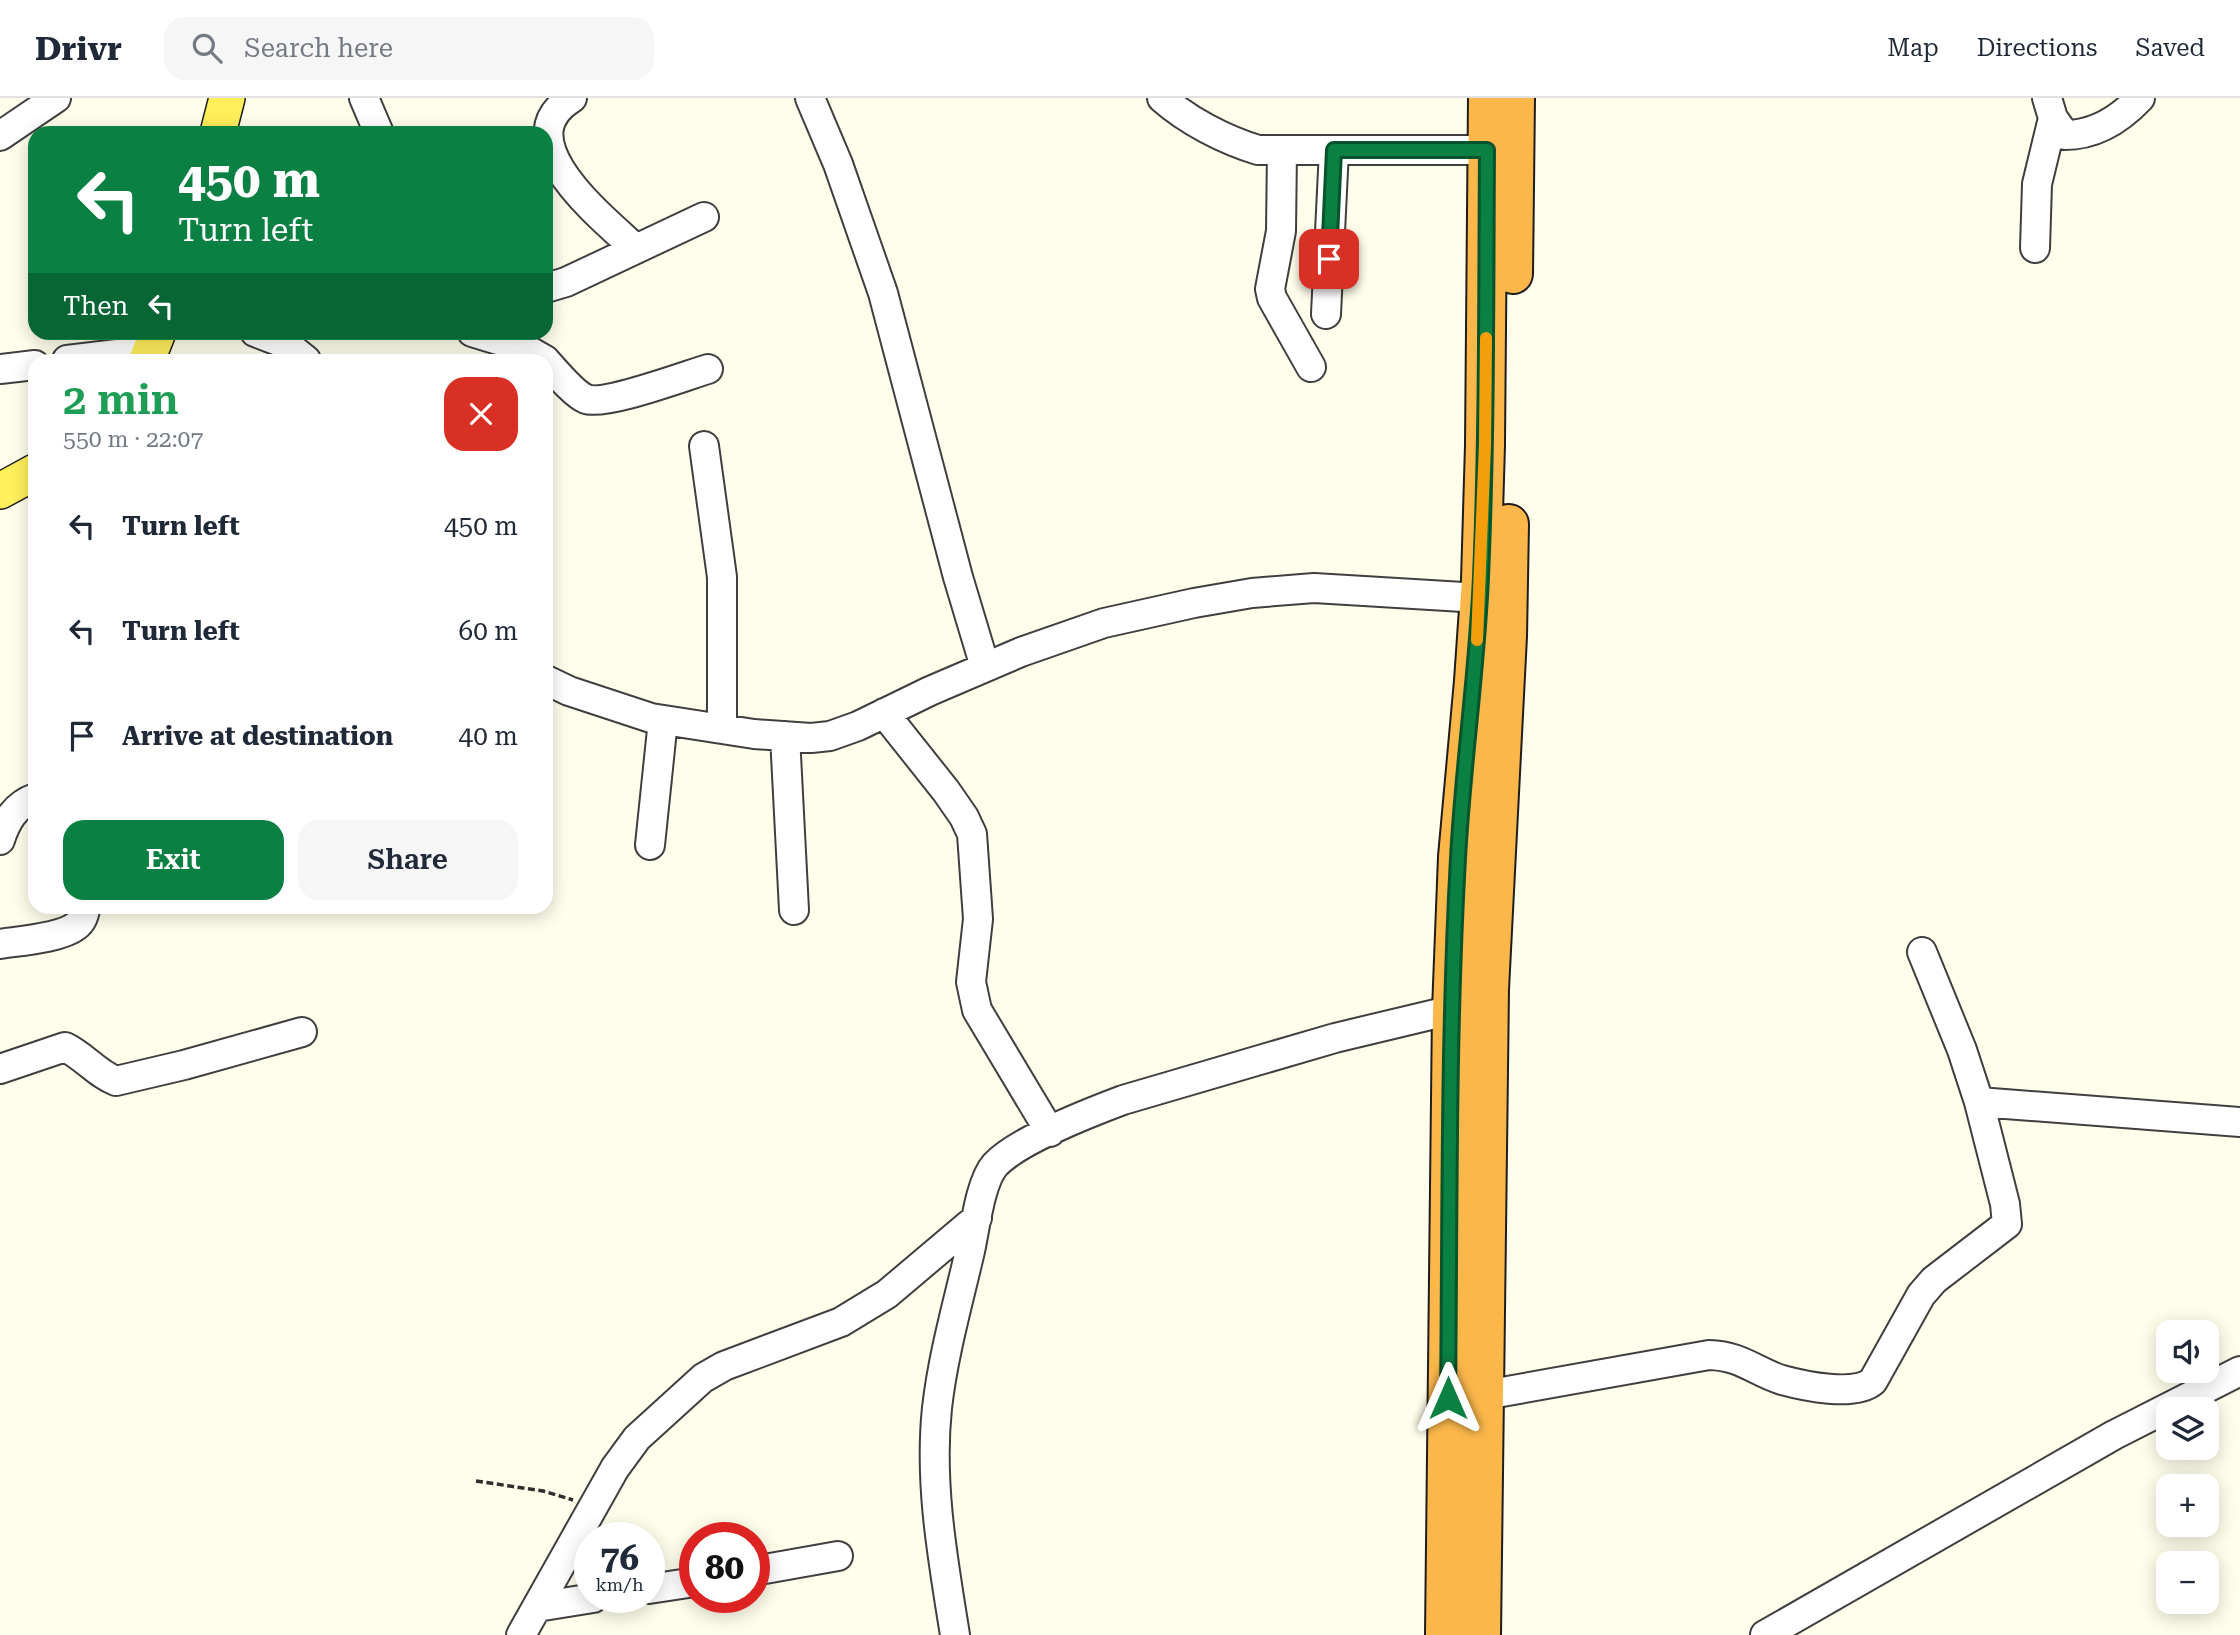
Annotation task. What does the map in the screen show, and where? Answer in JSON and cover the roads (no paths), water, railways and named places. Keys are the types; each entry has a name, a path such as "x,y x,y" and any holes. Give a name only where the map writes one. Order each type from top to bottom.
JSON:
{"highway":[{"path":"1481,1635 1485,1395 1458,856 1480,598 1485,445 1488,98"},
{"path":"1446,1635 1465,996 1507,636 1515,98"}],"main road":[{"path":"220,126 228,98"},
{"path":"0,491 28,476"}],"street":[{"path":"0,136 57,98"},
{"path":"364,98 376,126"},
{"path":"551,126 552,117 562,104 572,98"},
{"path":"810,98 838,164 883,293 958,577 985,667"},
{"path":"1162,98 1240,145 1258,150 1487,150"},
{"path":"2050,108 2065,135 2080,134 2109,123 2140,98"},
{"path":"2035,248 2036,184 2050,108"},
{"path":"1282,150 1280,247 1270,289 1272,298 1311,367"},
{"path":"1326,314 1334,150"},
{"path":"553,155 569,183 636,249"},
{"path":"553,286 704,217"},
{"path":"275,340 298,354"},
{"path":"498,340 534,354"},
{"path":"110,354 152,348"},
{"path":"0,369 28,366"},
{"path":"553,368 583,398 594,401 708,369"},
{"path":"704,446 722,577 722,729"},
{"path":"553,683 569,691 663,720 811,738 830,736 1021,652 1104,623 1252,593 1314,588 1480,598"},
{"path":"884,713 946,791 972,834 978,919 971,982 977,1010 1050,1132"},
{"path":"650,845 663,720"},
{"path":"785,736 794,910"},
{"path":"0,840 12,813 28,800"},
{"path":"0,944 61,933 75,927 84,914"},
{"path":"1485,1395 1709,1355 1728,1356 1782,1380 1838,1390 1867,1386 1880,1372 1921,1295 1934,1280 2007,1224 2005,1204 1979,1102 1962,1050 1922,952"},
{"path":"955,1635 940,1545 935,1493 937,1410 941,1379 977,1218 995,1166 1016,1150 1050,1132 1123,1100 1335,1038 1465,996"},
{"path":"0,1069 65,1047 106,1077 116,1081 302,1032"},
{"path":"1979,1102 2240,1122"},
{"path":"521,1635 615,1468 638,1438 703,1378 724,1366 841,1322 887,1294 977,1218"},
{"path":"1765,1635 2114,1435 2240,1371"},
{"path":"770,1568 838,1556"},
{"path":"537,1606 574,1601"}]}
